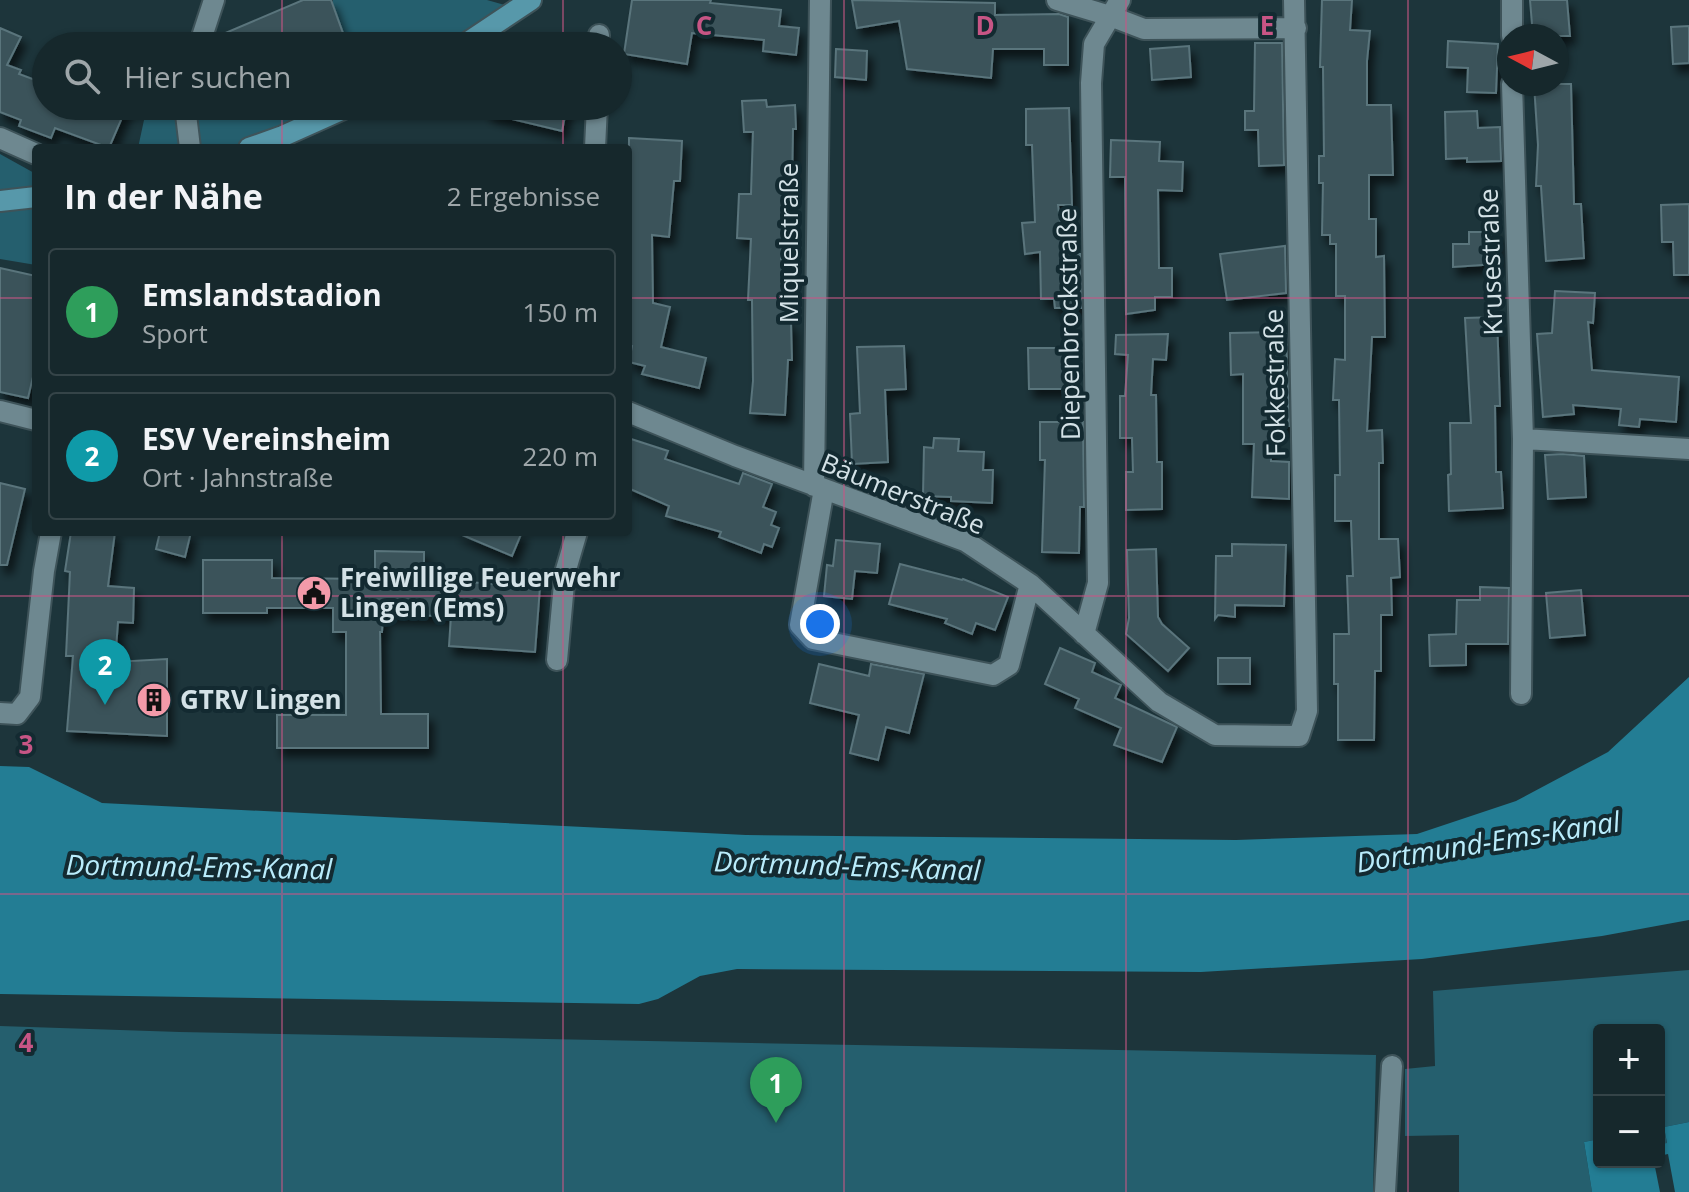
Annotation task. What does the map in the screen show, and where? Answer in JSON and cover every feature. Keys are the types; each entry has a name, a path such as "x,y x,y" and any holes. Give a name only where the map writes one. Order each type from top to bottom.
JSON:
{"main road":[{"path":"483,32 531,0"},
{"path":"260,144 319,120"},
{"path":"0,201 32,197"}],"street":[{"path":"204,32 214,0"},
{"name":"Miquelstraße","path":"820,0 819,487 800,625 813,639 993,675 1009,665 1030,584"},
{"path":"1057,0 1115,8 1144,29 1296,28"},
{"name":"Fokkestraße","path":"1294,0 1307,711 1299,736"},
{"path":"1512,0 1512,24"},
{"name":"Diepenbrockstraße","path":"1084,634 1098,583 1091,83 1094,44 1115,8"},
{"name":"Krusestraße","path":"1512,96 1523,439 1521,694"},
{"path":"187,120 190,144"},
{"path":"595,144 596,120"},
{"path":"0,138 32,152"},
{"path":"0,411 32,419"},
{"name":"Bäumerstraße","path":"632,414 965,541 1030,584 1159,702 1215,735 1299,736"},
{"path":"1523,439 1689,449"},
{"path":"0,713 17,714 30,697 50,536"},
{"path":"557,660 565,573 576,536"},
{"path":"1385,1192 1392,1066"}],"shaded area":[{"path":"333,0 487,0 512,7 480,32 325,32"},
{"path":"144,120 316,120 259,144 139,144"},
{"path":"0,154 32,172 32,264 0,259"},
{"path":"1689,970 1689,1122 1665,1127 1665,1024 1593,1024 1593,1140 1584,1142 1592,1192 1459,1192 1459,1135 1405,1136 1405,1069 1435,1066 1433,991"},
{"path":"0,1026 1376,1055 1373,1192 0,1192"}],"water":[{"name":"Dortmund-Ems-Kanal","path":"1689,677 1689,920 1602,936 1422,959 1201,972 737,969 700,976 658,999 639,1004 0,994 0,766 29,767 102,803 746,835 1236,840 1417,834 1516,801 1608,752"},
{"path":"1689,1122 1689,1192 1675,1192 1668,1154 1665,1155 1665,1127"},
{"path":"1593,1140 1593,1168 1655,1168 1660,1192 1592,1192 1584,1142"}],"building":[{"path":"303,0 331,0 343,32 228,32"},
{"path":"632,0 711,0 710,3 781,10 779,26 799,28 796,55 763,51 764,40 692,33 687,64 632,55 632,32 627,32"},
{"path":"852,0 995,3 995,15 1059,14 1068,17 1068,65 1044,65 1044,49 993,49 991,78 907,69 899,21 857,28"},
{"path":"1322,0 1352,0 1350,30 1370,31 1367,105 1391,105 1393,175 1369,175 1369,219 1376,219 1376,257 1384,256 1385,337 1372,337 1367,431 1382,430 1379,539 1398,539 1400,577 1391,578 1392,615 1381,615 1381,671 1375,671 1374,740 1338,740 1338,684 1334,684 1334,634 1349,634 1347,576 1353,576 1351,521 1335,521 1335,475 1340,475 1339,400 1333,400 1335,359 1345,360 1345,296 1336,296 1336,244 1330,244 1330,235 1322,235 1323,183 1319,183 1319,156 1324,156 1323,67 1320,67"},
{"path":"1530,0 1567,0 1569,24 1532,24"},
{"path":"1689,26 1689,63 1673,64 1671,27"},
{"path":"0,28 21,37 7,65 32,79 32,120 121,120 111,144 98,144 55,128 51,138 19,126 21,120 0,112"},
{"path":"1448,41 1497,44 1496,93 1467,92 1468,68 1447,67"},
{"path":"1255,43 1282,43 1284,165 1259,166 1258,130 1245,130 1245,111 1254,111"},
{"path":"1189,46 1191,77 1152,80 1150,49"},
{"path":"836,49 867,51 866,80 835,77"},
{"path":"1571,84 1574,204 1581,204 1584,258 1546,261 1541,186 1536,186 1538,145 1535,96 1569,96"},
{"path":"766,100 767,107 795,105 792,186 784,186 781,259 787,259 784,323 791,323 792,360 788,360 785,415 750,413 753,381 752,300 748,300 751,239 737,238 739,194 751,194 753,132 744,132 742,101"},
{"path":"1069,108 1072,205 1058,205 1064,254 1080,254 1081,308 1055,308 1054,299 1041,299 1040,252 1025,254 1022,223 1035,222 1032,145 1026,145 1026,109"},
{"path":"1477,111 1478,128 1500,127 1501,161 1446,159 1445,112"},
{"path":"516,120 564,120 562,131"},
{"path":"629,138 682,141 680,181 674,181 669,237 652,235 653,303 670,307 661,347 706,358 699,388 642,374 645,366 632,363 632,144 629,144"},
{"path":"1111,140 1160,142 1159,161 1183,162 1182,191 1158,190 1159,268 1172,268 1172,297 1155,297 1155,310 1126,314 1125,177 1110,177"},
{"path":"1689,204 1689,275 1674,275 1673,242 1662,242 1661,205"},
{"path":"1469,232 1497,232 1497,264 1453,267 1453,244 1469,244"},
{"path":"1285,246 1286,293 1227,300 1220,254"},
{"path":"0,268 32,275 32,381 28,398 0,392"},
{"path":"1555,291 1595,293 1593,323 1588,322 1592,370 1679,377 1676,422 1640,419 1639,427 1619,425 1621,409 1573,405 1574,414 1543,417 1537,334 1552,333"},
{"path":"1497,317 1500,406 1495,406 1496,472 1501,472 1503,508 1449,511 1450,423 1471,423 1465,318"},
{"path":"1286,332 1289,426 1270,426 1271,461 1289,462 1289,499 1252,497 1254,444 1243,444 1243,374 1231,375 1230,333"},
{"path":"1168,334 1166,360 1153,359 1151,395 1156,395 1157,462 1162,462 1162,509 1126,510 1126,472 1133,472 1132,438 1120,438 1120,396 1125,396 1128,355 1115,354 1116,335"},
{"path":"904,346 906,389 885,390 888,462 852,464 850,414 860,413 857,347"},
{"path":"1028,348 1068,348 1068,389 1029,389"},
{"path":"1040,422 1083,422 1084,507 1080,507 1079,553 1042,552 1045,460 1040,460"},
{"path":"934,438 959,439 958,451 984,452 983,470 993,470 992,503 923,496 924,447 933,448"},
{"path":"632,439 668,451 665,459 739,484 743,473 772,484 763,507 776,512 771,525 779,528 772,547 764,544 761,553 719,537 721,532 666,516 669,506 632,490"},
{"path":"1545,455 1584,456 1586,497 1548,499"},
{"path":"0,483 25,489 7,565 0,565"},
{"path":"70,536 114,536 108,586 134,588 133,623 118,622 115,662 167,659 167,736 67,731 73,656 66,656 70,572 65,571"},
{"path":"159,536 190,536 185,557 156,549"},
{"path":"464,536 520,536 512,556"},
{"path":"836,540 880,544 877,573 855,571 852,599 824,596 827,565 833,566"},
{"path":"1232,544 1286,545 1284,606 1235,605 1235,617 1218,615 1215,619 1216,556 1232,556"},
{"path":"1156,549 1158,617 1189,648 1168,671 1126,634 1129,618 1127,550"},
{"path":"375,551 424,552 424,579 540,587 535,652 449,646 451,616 383,615 380,632 381,714 428,714 428,748 277,748 277,715 346,715 346,632 333,632 333,608 267,608 267,613 203,613 203,560 272,560 272,578 375,579"},
{"path":"900,564 963,579 1008,597 995,630 976,623 972,634 945,623 947,619 889,604"},
{"path":"1480,587 1509,588 1508,644 1466,644 1466,665 1430,666 1429,635 1456,634 1457,600 1480,600"},
{"path":"1581,590 1585,635 1550,638 1546,593"},
{"path":"1060,648 1095,663 1092,672 1121,685 1115,698 1177,727 1162,762 1114,745 1121,728 1075,708 1079,699 1045,684"},
{"path":"1218,658 1250,658 1250,684 1218,684"},
{"path":"819,664 869,676 871,664 924,674 909,733 886,727 878,760 850,753 859,715 810,703"}],"place":[{"name":"Freiwillige Feuerwehr Lingen (Ems)","path":"314,593"},
{"name":"GTRV Lingen","path":"154,700"},
{"name":"ESV Vereinsheim","path":"105,705"},
{"name":"Emslandstadion","path":"776,1123"}]}
